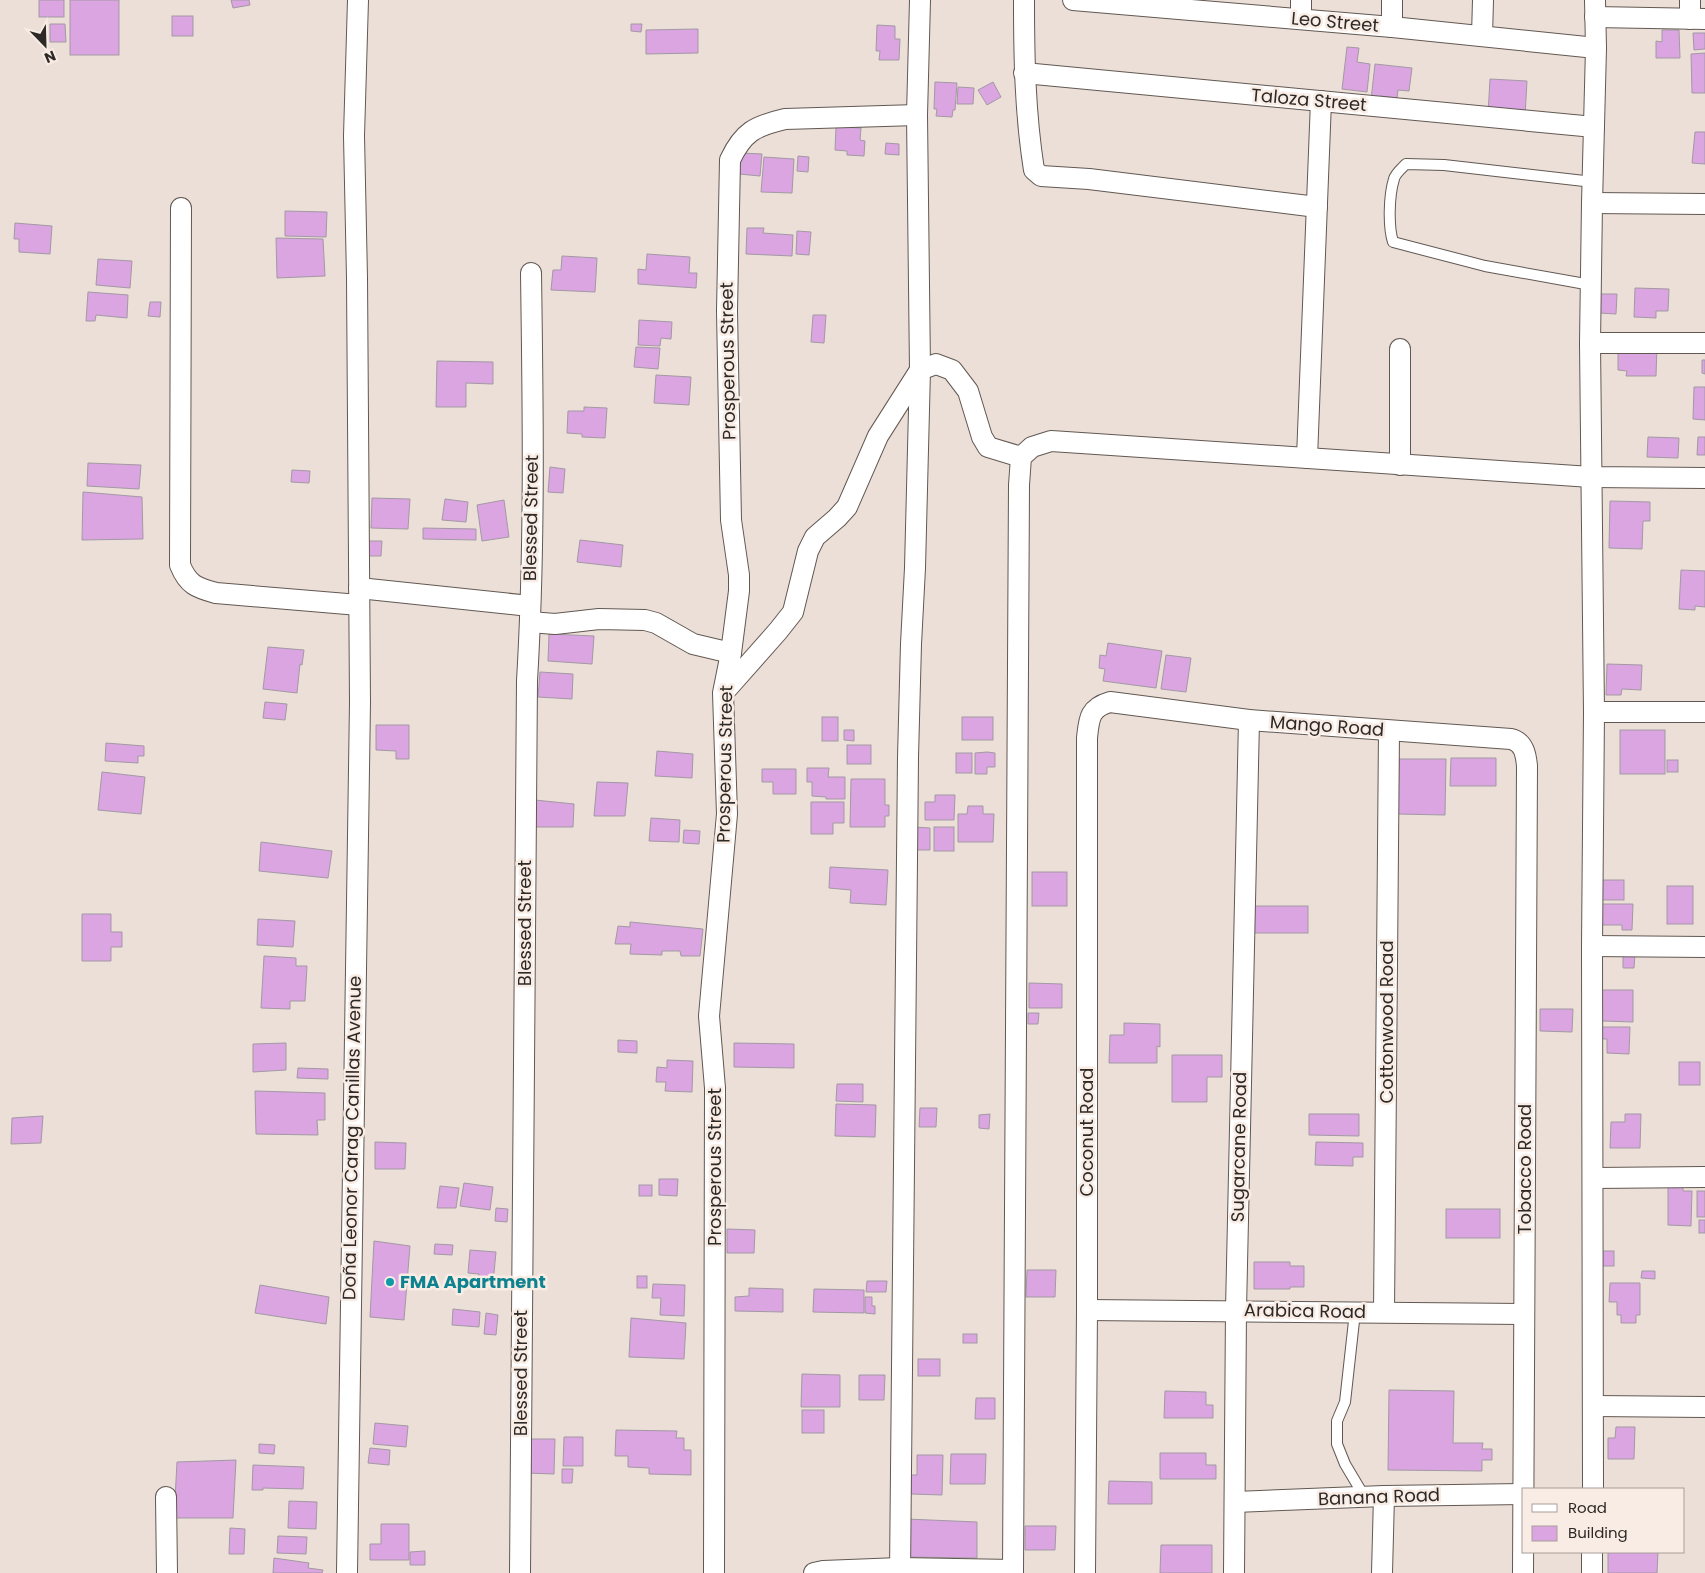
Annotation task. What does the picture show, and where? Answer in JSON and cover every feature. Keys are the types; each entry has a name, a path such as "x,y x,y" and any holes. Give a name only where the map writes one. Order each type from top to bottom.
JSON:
{"street":[{"name":"Doña Leonor Carag Canillas Avenue","path":"347,1573 360,702 354,136 358,0"},
{"path":"900,1570 908,757 911,644 916,568 920,370 917,115 920,0"},
{"path":"1024,0 1024,73 1029,136 1034,170 1041,176 1089,179 1317,207"},
{"name":"Leo Street","path":"1073,0 1301,10 1392,27 1596,48"},
{"path":"1392,0 1392,27"},
{"path":"1482,36 1483,0"},
{"path":"1593,1488 1592,946 1594,712 1590,343 1596,48 1595,9 1695,13"},
{"name":"Taloza Street","path":"1024,73 1594,127"},
{"path":"1307,458 1321,101"},
{"name":"Prosperous Street","path":"714,1573 715,1088 709,1016 727,814 723,693 740,591 730,510 727,311 730,160 743,138 765,124 785,119 917,115"},
{"path":"1592,203 1705,204"},
{"path":"181,208 180,566 185,577 198,588 216,592 359,597 530,614 555,624 599,619 645,620 656,623 693,644 731,653"},
{"name":"Blessed Street","path":"520,1573 527,691 533,395 531,273"},
{"path":"1590,343 1705,343"},
{"path":"1400,349 1400,464"},
{"path":"723,693 793,612 808,552 815,537 847,507 878,436 920,370 936,364 952,370 968,390 982,437 988,446 1021,457"},
{"path":"814,1573 822,1571 900,1570 1013,1571 1017,670 1021,457 1032,447 1051,441 1591,477 1705,478"},
{"name":"Mango Road","path":"1110,702 1249,720 1516,740 1526,755 1528,766"},
{"name":"Coconut Road","path":"1085,1573 1087,738 1089,719 1092,713 1096,707 1110,702"},
{"path":"1594,712 1705,712"},
{"name":"Sugarcane Road","path":"1234,1573 1236,1310 1249,720"},
{"name":"Cottonwood Road","path":"1384,1312 1389,731"},
{"name":"Tobacco Road","path":"1523,1488 1528,766"},
{"path":"1592,946 1705,947"},
{"path":"1593,1178 1705,1177"},
{"name":"Arabica Road","path":"1087,1310 1524,1314"},
{"path":"1594,1406 1705,1407"},
{"name":"Banana Road","path":"1235,1502 1374,1496 1522,1494"},
{"path":"1374,1496 1382,1573"},
{"path":"166,1497 167,1573"},
{"name":"Tobacco Road","path":"1523,1553 1523,1573"},
{"path":"1592,1553 1592,1573"}],"lane":[{"path":"1591,285 1485,266 1393,242 1390,234 1389,218 1394,177 1406,164 1444,166 1593,182"},
{"path":"1355,1312 1345,1402 1337,1421 1337,1444 1345,1464 1374,1496"}],"building":[{"path":"39,0 64,0 64,17 39,17"},
{"path":"70,0 119,0 119,55 70,55"},
{"path":"231,0 249,0 250,5 233,8"},
{"path":"172,16 193,16 193,36 172,36"},
{"path":"50,24 65,24 66,42 50,42"},
{"path":"631,24 642,24 641,32 631,31"},
{"path":"877,25 895,26 895,39 900,39 899,60 879,60 880,51 876,51"},
{"path":"698,29 698,53 646,54 646,30"},
{"path":"1662,30 1679,30 1680,58 1656,58 1656,41 1662,42"},
{"path":"1693,33 1705,33 1705,49 1694,50"},
{"path":"1347,47 1359,48 1357,62 1370,64 1367,92 1342,89"},
{"path":"1705,53 1705,93 1692,93 1691,54"},
{"path":"1375,64 1412,68 1409,91 1398,90 1397,98 1380,96 1379,101 1371,100"},
{"path":"1490,79 1527,81 1525,116 1488,114"},
{"path":"935,82 957,83 955,110 953,110 952,117 936,116 937,109 934,109"},
{"path":"993,82 1001,97 987,105 978,90"},
{"path":"958,87 974,88 973,104 957,104"},
{"path":"836,127 861,128 860,140 865,141 864,156 847,155 847,151 835,150"},
{"path":"1695,132 1705,132 1705,164 1692,163"},
{"path":"886,143 899,144 899,155 885,154"},
{"path":"741,153 762,154 760,176 739,174"},
{"path":"798,156 809,157 808,172 797,171"},
{"path":"764,157 794,159 792,193 761,192"},
{"path":"285,211 327,212 326,237 285,236"},
{"path":"15,223 52,226 50,254 19,252 19,239 14,239"},
{"path":"747,228 764,228 763,233 793,235 792,256 746,254"},
{"path":"797,231 811,232 809,255 796,254"},
{"path":"276,238 323,239 325,276 277,278"},
{"path":"647,254 690,257 689,273 697,273 696,288 638,284 638,269 646,270"},
{"path":"562,256 597,258 595,292 551,290 553,270 561,270"},
{"path":"98,259 132,261 130,288 96,285"},
{"path":"1635,288 1669,289 1668,311 1656,311 1656,318 1634,317"},
{"path":"88,292 128,295 127,318 96,315 95,321 86,321"},
{"path":"1599,294 1617,294 1616,314 1599,313"},
{"path":"150,302 161,302 160,317 148,316"},
{"path":"813,315 826,315 824,343 811,342"},
{"path":"639,320 672,322 671,339 661,338 660,346 638,345"},
{"path":"1657,346 1656,376 1626,376 1627,371 1618,370 1618,352"},
{"path":"636,347 660,348 658,369 634,367"},
{"path":"1702,360 1705,360 1705,374 1702,373"},
{"path":"437,361 493,362 493,384 466,383 466,407 436,407"},
{"path":"656,375 691,377 689,405 654,403"},
{"path":"1694,387 1705,387 1705,420 1693,419"},
{"path":"584,407 607,408 605,438 582,437 582,434 567,433 568,411 584,411"},
{"path":"1648,437 1679,438 1678,458 1647,457"},
{"path":"1698,437 1705,437 1705,455 1697,455"},
{"path":"88,463 141,465 139,489 87,486"},
{"path":"550,467 565,469 563,493 548,492"},
{"path":"292,470 310,471 309,483 291,482"},
{"path":"83,492 142,497 143,539 82,540"},
{"path":"372,498 410,499 408,529 371,528"},
{"path":"445,499 468,502 466,522 442,520"},
{"path":"504,500 509,537 482,541 477,505"},
{"path":"1610,501 1650,502 1650,521 1643,521 1642,549 1609,548"},
{"path":"423,528 476,529 476,540 423,539"},
{"path":"580,540 623,545 621,567 577,562"},
{"path":"363,541 382,541 381,556 363,556"},
{"path":"1681,570 1705,571 1705,607 1695,606 1695,610 1679,609"},
{"path":"549,634 594,636 592,664 548,661"},
{"path":"1108,643 1162,651 1156,688 1103,681 1105,669 1099,668 1100,655 1106,656"},
{"path":"268,647 304,650 302,665 300,664 297,693 263,689"},
{"path":"1166,655 1191,658 1186,692 1161,689"},
{"path":"1607,664 1642,665 1641,690 1622,689 1621,695 1606,695"},
{"path":"540,672 573,674 572,699 538,697"},
{"path":"265,702 287,704 285,720 263,718"},
{"path":"822,717 838,717 838,741 822,741"},
{"path":"962,717 993,717 993,740 962,740"},
{"path":"376,725 409,725 409,759 396,759 396,751 376,750"},
{"path":"844,730 854,730 854,741 844,740"},
{"path":"1620,730 1665,730 1665,774 1620,774"},
{"path":"106,743 144,746 144,756 138,756 138,763 105,761"},
{"path":"847,745 871,745 871,764 847,764"},
{"path":"657,751 693,754 692,778 655,776"},
{"path":"956,753 972,753 972,773 956,773"},
{"path":"975,753 995,753 995,767 987,767 987,774 975,774"},
{"path":"1451,758 1496,758 1496,786 1450,786"},
{"path":"1399,759 1446,759 1445,815 1398,814"},
{"path":"1667,760 1678,760 1678,772 1667,772"},
{"path":"807,768 829,768 828,777 845,777 845,799 826,799 826,797 812,796 812,782 807,782"},
{"path":"762,769 796,769 796,794 773,794 773,782 762,782"},
{"path":"102,772 145,777 141,814 98,810"},
{"path":"851,779 885,779 885,805 889,805 889,816 885,816 885,827 850,827"},
{"path":"597,782 628,783 625,816 594,816"},
{"path":"935,795 955,795 954,820 925,820 925,802 935,802"},
{"path":"535,800 574,804 573,827 536,827"},
{"path":"811,802 844,802 844,823 833,823 833,834 811,834"},
{"path":"968,806 983,806 983,814 994,814 993,842 958,842 958,814 967,814"},
{"path":"651,818 680,820 679,842 649,841"},
{"path":"914,827 930,828 930,850 913,850"},
{"path":"934,827 954,827 954,851 934,851"},
{"path":"684,830 700,831 699,844 683,843"},
{"path":"261,842 332,851 328,878 259,871"},
{"path":"830,867 888,870 886,905 850,903 851,890 829,888"},
{"path":"1032,872 1067,872 1067,906 1032,906"},
{"path":"1596,880 1624,880 1624,900 1596,900"},
{"path":"1667,886 1693,886 1693,924 1667,924"},
{"path":"1597,904 1633,904 1632,930 1622,930 1622,925 1597,925"},
{"path":"1251,906 1308,906 1308,933 1251,933"},
{"path":"82,914 111,914 111,932 122,932 122,947 111,947 111,961 82,961"},
{"path":"258,919 295,921 293,947 257,945"},
{"path":"630,922 703,929 700,956 681,956 680,951 662,951 662,955 630,954 631,944 615,944 618,926 630,927"},
{"path":"1623,954 1635,954 1634,968 1623,968"},
{"path":"264,956 296,958 296,966 307,966 305,1001 290,1001 290,1009 261,1008"},
{"path":"1029,983 1062,984 1062,1008 1029,1008"},
{"path":"1595,990 1633,990 1633,1022 1602,1021 1602,1006 1595,1006"},
{"path":"1540,1009 1573,1009 1572,1032 1540,1031"},
{"path":"1028,1013 1039,1013 1038,1024 1028,1024"},
{"path":"1124,1023 1160,1024 1160,1047 1157,1046 1157,1063 1109,1063 1110,1035 1124,1035"},
{"path":"1601,1027 1630,1027 1629,1054 1607,1053 1607,1039 1600,1039"},
{"path":"618,1040 637,1041 637,1053 618,1052"},
{"path":"286,1043 286,1070 253,1072 253,1044"},
{"path":"734,1043 794,1044 794,1068 734,1067"},
{"path":"1172,1055 1222,1055 1222,1077 1207,1077 1207,1102 1172,1102"},
{"path":"667,1060 693,1061 692,1092 665,1091 666,1082 656,1082 657,1067 667,1068"},
{"path":"1679,1062 1700,1062 1700,1085 1679,1085"},
{"path":"298,1068 328,1069 328,1079 297,1078"},
{"path":"837,1084 863,1084 863,1102 836,1101"},
{"path":"255,1091 325,1093 325,1120 317,1120 318,1135 256,1134"},
{"path":"836,1104 876,1105 875,1137 835,1136"},
{"path":"920,1108 937,1108 936,1127 919,1127"},
{"path":"990,1114 989,1129 979,1128 979,1115"},
{"path":"1309,1114 1359,1114 1359,1136 1309,1135"},
{"path":"1625,1114 1641,1114 1640,1148 1610,1148 1611,1122 1625,1122"},
{"path":"43,1116 41,1143 11,1144 12,1118"},
{"path":"375,1142 406,1143 405,1169 375,1169"},
{"path":"1316,1142 1363,1143 1363,1157 1353,1157 1353,1166 1315,1165"},
{"path":"659,1179 678,1179 677,1196 659,1195"},
{"path":"464,1183 493,1187 490,1210 460,1206"},
{"path":"639,1185 652,1185 652,1196 639,1196"},
{"path":"440,1186 459,1188 456,1208 437,1208"},
{"path":"1668,1186 1683,1186 1683,1191 1692,1191 1691,1226 1668,1225"},
{"path":"1697,1191 1705,1191 1705,1217 1697,1217"},
{"path":"496,1208 508,1209 507,1222 495,1221"},
{"path":"1446,1209 1500,1209 1500,1238 1446,1238"},
{"path":"1699,1220 1705,1220 1705,1233 1699,1233"},
{"path":"727,1229 755,1230 754,1253 727,1253"},
{"name":"FMA Apartment","path":"374,1241 410,1246 404,1320 370,1317"},
{"path":"435,1244 453,1245 452,1255 434,1254"},
{"path":"470,1250 496,1252 493,1283 478,1281 479,1274 468,1273"},
{"path":"1600,1251 1614,1251 1614,1266 1600,1266"},
{"path":"1254,1262 1290,1262 1290,1266 1304,1266 1304,1287 1254,1289"},
{"path":"1027,1270 1056,1270 1055,1297 1026,1297"},
{"path":"1642,1271 1655,1271 1655,1279 1641,1278"},
{"path":"637,1276 647,1276 647,1288 637,1288"},
{"path":"867,1281 887,1281 886,1292 866,1292"},
{"path":"1610,1283 1640,1283 1640,1315 1636,1315 1636,1323 1621,1323 1621,1315 1617,1315 1617,1302 1609,1302"},
{"path":"653,1284 685,1285 684,1316 660,1315 661,1298 652,1298"},
{"path":"260,1285 329,1297 326,1324 255,1313"},
{"path":"749,1288 783,1289 783,1312 735,1311 735,1297 749,1296"},
{"path":"814,1289 864,1290 864,1313 813,1312"},
{"path":"865,1297 872,1297 872,1306 875,1306 875,1314 865,1313"},
{"path":"453,1309 480,1312 479,1327 452,1325"},
{"path":"486,1313 498,1315 496,1335 484,1334"},
{"path":"631,1318 686,1323 684,1359 629,1357"},
{"path":"963,1334 977,1334 977,1343 963,1343"},
{"path":"918,1359 940,1359 940,1376 918,1376"},
{"path":"802,1374 840,1375 840,1407 801,1407"},
{"path":"859,1375 885,1375 884,1400 859,1400"},
{"path":"1389,1390 1454,1391 1453,1443 1483,1443 1482,1449 1492,1449 1492,1460 1482,1460 1482,1471 1388,1470"},
{"path":"1165,1391 1206,1392 1206,1405 1213,1405 1213,1418 1164,1418"},
{"path":"976,1398 995,1398 995,1419 975,1419"},
{"path":"802,1410 824,1410 824,1433 802,1433"},
{"path":"375,1423 408,1426 406,1447 373,1444"},
{"path":"1616,1427 1635,1427 1634,1459 1608,1459 1608,1438 1615,1438"},
{"path":"616,1430 677,1431 676,1438 684,1438 684,1450 691,1450 691,1475 649,1474 649,1468 628,1467 628,1456 615,1456"},
{"path":"564,1437 583,1437 583,1466 563,1466"},
{"path":"526,1439 555,1439 554,1474 526,1473"},
{"path":"259,1444 275,1445 274,1454 259,1453"},
{"path":"370,1448 390,1450 389,1465 368,1463"},
{"path":"1160,1453 1206,1453 1206,1465 1216,1465 1216,1479 1160,1479"},
{"path":"951,1454 986,1454 985,1484 950,1484"},
{"path":"917,1455 943,1455 942,1495 911,1494 911,1475 917,1475"},
{"path":"236,1460 233,1518 174,1518 177,1462"},
{"path":"253,1465 304,1467 303,1489 263,1488 263,1490 252,1490"},
{"path":"562,1469 573,1469 572,1483 562,1483"},
{"path":"1109,1481 1152,1482 1152,1504 1108,1504"},
{"path":"289,1501 317,1502 316,1529 288,1528"},
{"path":"906,1519 977,1522 977,1558 905,1557"},
{"path":"381,1524 409,1524 409,1560 370,1560 370,1544 381,1544"},
{"path":"1025,1526 1056,1526 1055,1550 1025,1550"},
{"path":"230,1528 245,1529 244,1554 229,1554"},
{"path":"278,1536 307,1537 306,1554 277,1553"},
{"path":"1161,1545 1212,1545 1212,1573 1160,1573"},
{"path":"425,1551 425,1565 410,1565 410,1552"},
{"path":"1608,1553 1658,1553 1657,1573 1608,1573"},
{"path":"274,1558 309,1563 308,1568 323,1570 322,1573 273,1573"}],"place":[{"name":"FMA Apartment","path":"390,1282"}]}
